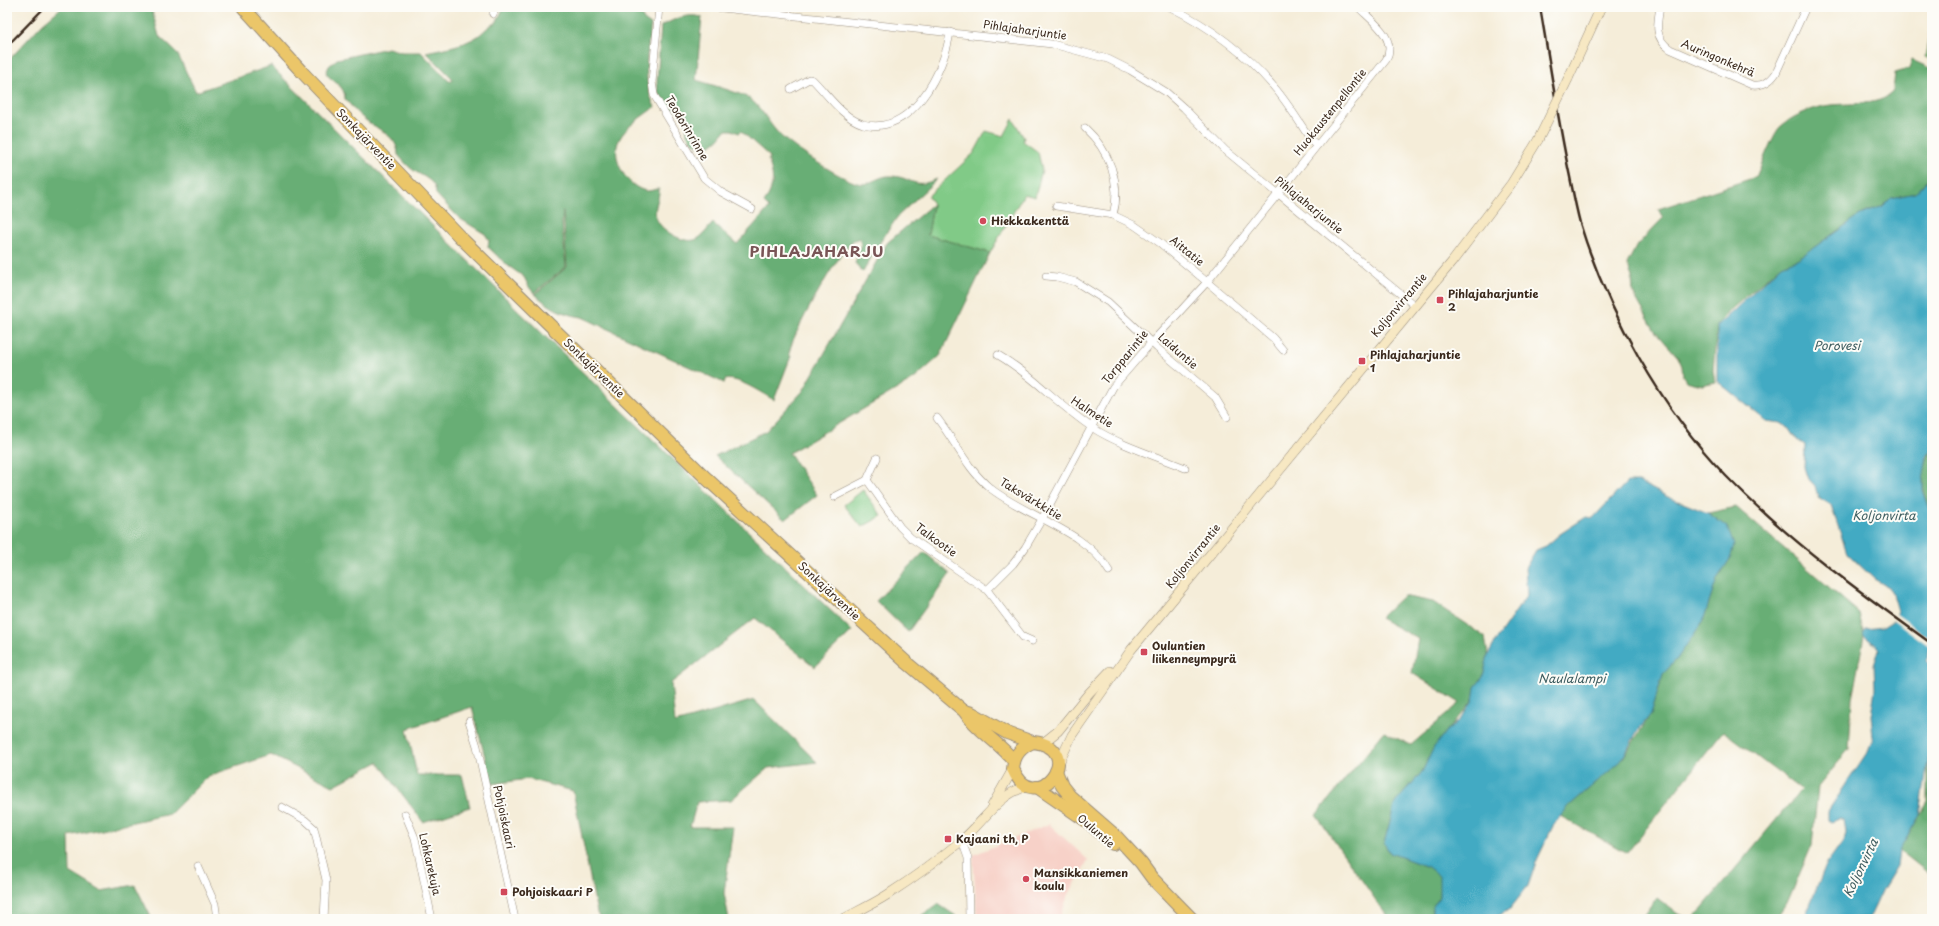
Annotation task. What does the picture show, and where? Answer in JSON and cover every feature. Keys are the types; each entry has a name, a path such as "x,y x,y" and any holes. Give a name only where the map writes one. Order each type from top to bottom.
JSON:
{"highway":[{"name":"Sonkajärventie","path":"243,7 301,71 454,230 706,478 902,658 964,711 970,720 996,741 1013,765"},
{"name":"Sonkajärventie","path":"964,711 972,713 1007,733 1038,743"},
{"path":"1038,743 1050,747 1056,754 1057,767 1052,779 1045,785 1032,787 1020,782 1013,765 1021,749 1038,743"},
{"name":"Ouluntie","path":"1057,767 1062,786 1116,836 1141,863 1152,878 1192,919"},
{"name":"Ouluntie","path":"1032,787 1088,822 1137,867 1152,878"}],"main road":[{"name":"Koljonvirrantie","path":"1057,767 1076,729 1131,650 1414,305 1452,262 1511,184 1538,140 1601,7"},
{"name":"Koljonvirrantie","path":"1038,743 1058,731 1089,693 1131,650"},
{"path":"986,816 1013,765"},
{"path":"843,919 886,896 962,841 986,816 1018,789 1032,787"}],"street":[{"path":"493,14 496,7"},
{"name":"Teodorinrinne","path":"659,7 652,82 654,96 704,178 721,192 752,209"},
{"name":"Pihlajaharjuntie","path":"713,7 1052,44 1101,57 1125,67 1166,92 1184,108 1225,150 1414,305"},
{"path":"1170,7 1211,30 1250,63 1274,87 1311,140 1317,145"},
{"name":"Huokaustenpellontie","path":"1278,195 1386,60 1390,50 1389,40 1358,7"},
{"name":"Auringonkehrä","path":"1660,7 1657,32 1663,44 1670,49 1752,86 1759,86 1772,79 1806,7"},
{"path":"791,90 808,79 813,80 837,106 855,120 872,125 895,121 914,109 930,87 948,48 950,32"},
{"path":"1085,128 1101,146 1111,166 1116,186 1113,215"},
{"name":"Torpparintie","path":"987,590 1013,564 1042,519 1113,387 1207,282 1278,195"},
{"name":"Aittatie","path":"1056,206 1113,215 1146,233 1273,338 1283,350"},
{"name":"Laiduntie","path":"1046,276 1066,279 1095,292 1108,302 1151,343 1215,397 1219,406 1227,417"},
{"name":"Halmetie","path":"998,355 1009,362 1056,401 1092,427 1185,468"},
{"name":"Taksvärkkitie","path":"937,418 962,456 980,478 1000,494 1089,547 1104,560 1109,571"},
{"path":"834,497 867,480 877,458"},
{"name":"Talkootie","path":"867,480 900,527 911,538 987,590 1023,637 1032,641"},
{"name":"Pohjoiskaari","path":"469,721 477,746 515,919"},
{"path":"282,807 305,820 314,828 326,880 324,919"},
{"name":"Lohkarekuja","path":"404,814 414,838 432,919"},
{"path":"962,841 968,858 969,919"},
{"path":"198,866 215,904 217,919"}],"shaded area":[{"name":"Mansikkaniemen koulu","path":"1049,824 1088,860 1067,898 1060,919 977,919 973,855"}],"green space":[{"path":"62,7 151,7 159,36 177,53 196,92 271,66 521,313 852,631 815,667 755,618 671,683 675,723 754,700 817,762 768,768 731,800 697,802 690,827 733,827 724,893 729,919 600,919 597,913 573,791 528,779 492,784 472,707 407,729 417,775 462,775 470,807 423,822 378,762 333,786 271,755 208,776 170,814 69,836 70,872 101,891 135,885 152,919 7,919 7,62 42,24"},
{"path":"504,7 637,7 644,20 651,25 647,57 647,77 648,88 655,107 635,122 622,135 617,148 617,156 622,172 633,184 640,189 647,191 659,189 655,212 657,220 664,228 680,239 697,239 713,223 737,244 769,208 764,203 772,187 772,172 768,160 770,157 741,131 739,133 732,130 726,130 714,143 706,146 697,145 688,136 686,123 682,116 676,110 666,106 658,91 657,82 661,26 681,17 702,17 696,80 750,99 785,140 819,164 844,178 862,184 866,184 887,176 898,177 917,183 929,182 937,179 898,216 879,244 863,272 855,263 861,246 860,238 854,240 838,259 816,295 797,332 791,346 789,355 791,356 774,400 743,383 730,379 725,380 724,383 582,317 562,312 546,303 535,294 567,267 563,211 562,222 566,267 534,293 524,277 507,265 488,247 489,240 485,234 459,218 436,194 434,185 407,165 398,155 397,148 391,138 360,116 345,99 341,87 326,73 329,66 337,59 388,48 402,52 421,52 449,81 452,81 452,78 426,52 453,46 472,39 496,23"},
{"path":"1932,20 1932,60 1925,57"},
{"path":"1912,60 1932,69 1932,175 1929,176 1924,185 1915,193 1891,198 1883,206 1860,215 1799,258 1782,265 1727,313 1717,326 1713,371 1715,382 1702,385 1686,381 1683,376 1682,366 1678,357 1655,331 1633,293 1632,277 1627,264 1637,245 1663,218 1658,209 1756,177 1774,136 1784,123 1809,110 1820,107 1828,105 1859,104 1887,97 1893,91 1895,73 1909,69"},
{"path":"1013,119 1024,138 1023,141 1038,152 1042,170 1035,197 1024,194 990,253 928,235 933,204 928,196 974,153 986,131 1004,136"},
{"path":"933,204 928,235 990,253 940,356 914,379 789,453 817,495 785,520 715,456 766,431 803,391 887,243"},
{"path":"1932,450 1932,515 1924,491 1923,475"},
{"path":"863,490 882,516 862,527 844,505"},
{"path":"1736,507 1859,613 1864,636 1852,699 1849,749 1818,787 1812,845 1787,903 1776,919 1693,919 1801,790 1723,731 1627,853 1560,816 1570,805 1621,761 1651,714 1663,674 1677,659 1703,621 1717,579 1730,559 1727,527 1708,513"},
{"path":"924,552 950,574 908,632 876,601"},
{"path":"1403,596 1433,602 1485,637 1488,655 1483,677 1475,687 1473,700 1434,747 1422,772 1395,803 1384,843 1390,853 1428,867 1440,876 1439,897 1432,908 1431,919 1389,919 1316,815 1384,732 1411,745 1460,703 1412,673 1418,639 1380,618"},
{"path":"1932,734 1932,876 1899,850 1928,802 1928,756"},
{"path":"1657,898 1678,914 1691,919 1642,919"},
{"path":"938,904 956,916 955,919 917,919"}],"water":[{"path":"1932,175 1932,450 1927,456 1923,490 1932,515 1932,645 1928,651 1927,660 1932,667 1932,734 1920,815 1899,850 1897,866 1883,889 1869,919 1804,919 1827,863 1843,841 1845,832 1843,820 1839,818 1832,821 1828,819 1828,811 1868,751 1873,738 1871,715 1875,689 1874,665 1879,650 1876,645 1864,636 1863,632 1865,629 1883,627 1894,620 1898,611 1893,594 1888,587 1874,579 1847,553 1831,505 1818,497 1815,486 1807,477 1804,467 1805,445 1797,440 1790,429 1781,423 1766,421 1717,381 1717,326 1782,265 1799,258 1860,215 1883,206 1891,198 1915,193"},
{"name":"Naulalampi","path":"1627,482 1639,482 1668,497 1708,513 1727,527 1734,545 1730,559 1717,579 1703,621 1677,659 1663,674 1651,714 1637,732 1621,761 1570,805 1554,824 1537,860 1528,886 1510,909 1493,919 1466,919 1453,915 1445,919 1432,917 1432,908 1439,897 1439,876 1428,867 1390,853 1384,843 1395,803 1422,772 1434,747 1446,731 1460,720 1473,700 1475,687 1483,677 1488,655 1498,637 1527,595 1525,568 1536,550 1546,546 1560,534 1586,517 1593,518"}],"pier":[{"path":"1895,613 1932,640 1932,648 1892,619"}],"railway":[{"path":"7,46 45,7"},
{"path":"1540,7 1562,135 1580,223 1591,256 1605,290 1639,358 1680,421 1702,450 1726,476 1799,544 1878,605 1932,644"}],"place":[{"name":"Hiekkakenttä","path":"983,221"},
{"name":"Pihlajaharjuntie 2","path":"1440,300"},
{"name":"Pihlajaharjuntie 1","path":"1362,361"},
{"name":"Ouluntien liikenneympyrä","path":"1144,652"},
{"name":"Kajaani th, P","path":"948,839"},
{"name":"Mansikkaniemen koulu","path":"1026,879"},
{"name":"Pohjoiskaari P","path":"504,892"}],"district":[{"name":"PIHLAJAHARJU","path":"817,252"}],"water label":[{"name":"Porovesi","path":"1837,346"},
{"name":"Koljonvirta","path":"1884,516"},
{"name":"Koljonvirta","path":"1861,868"}]}
